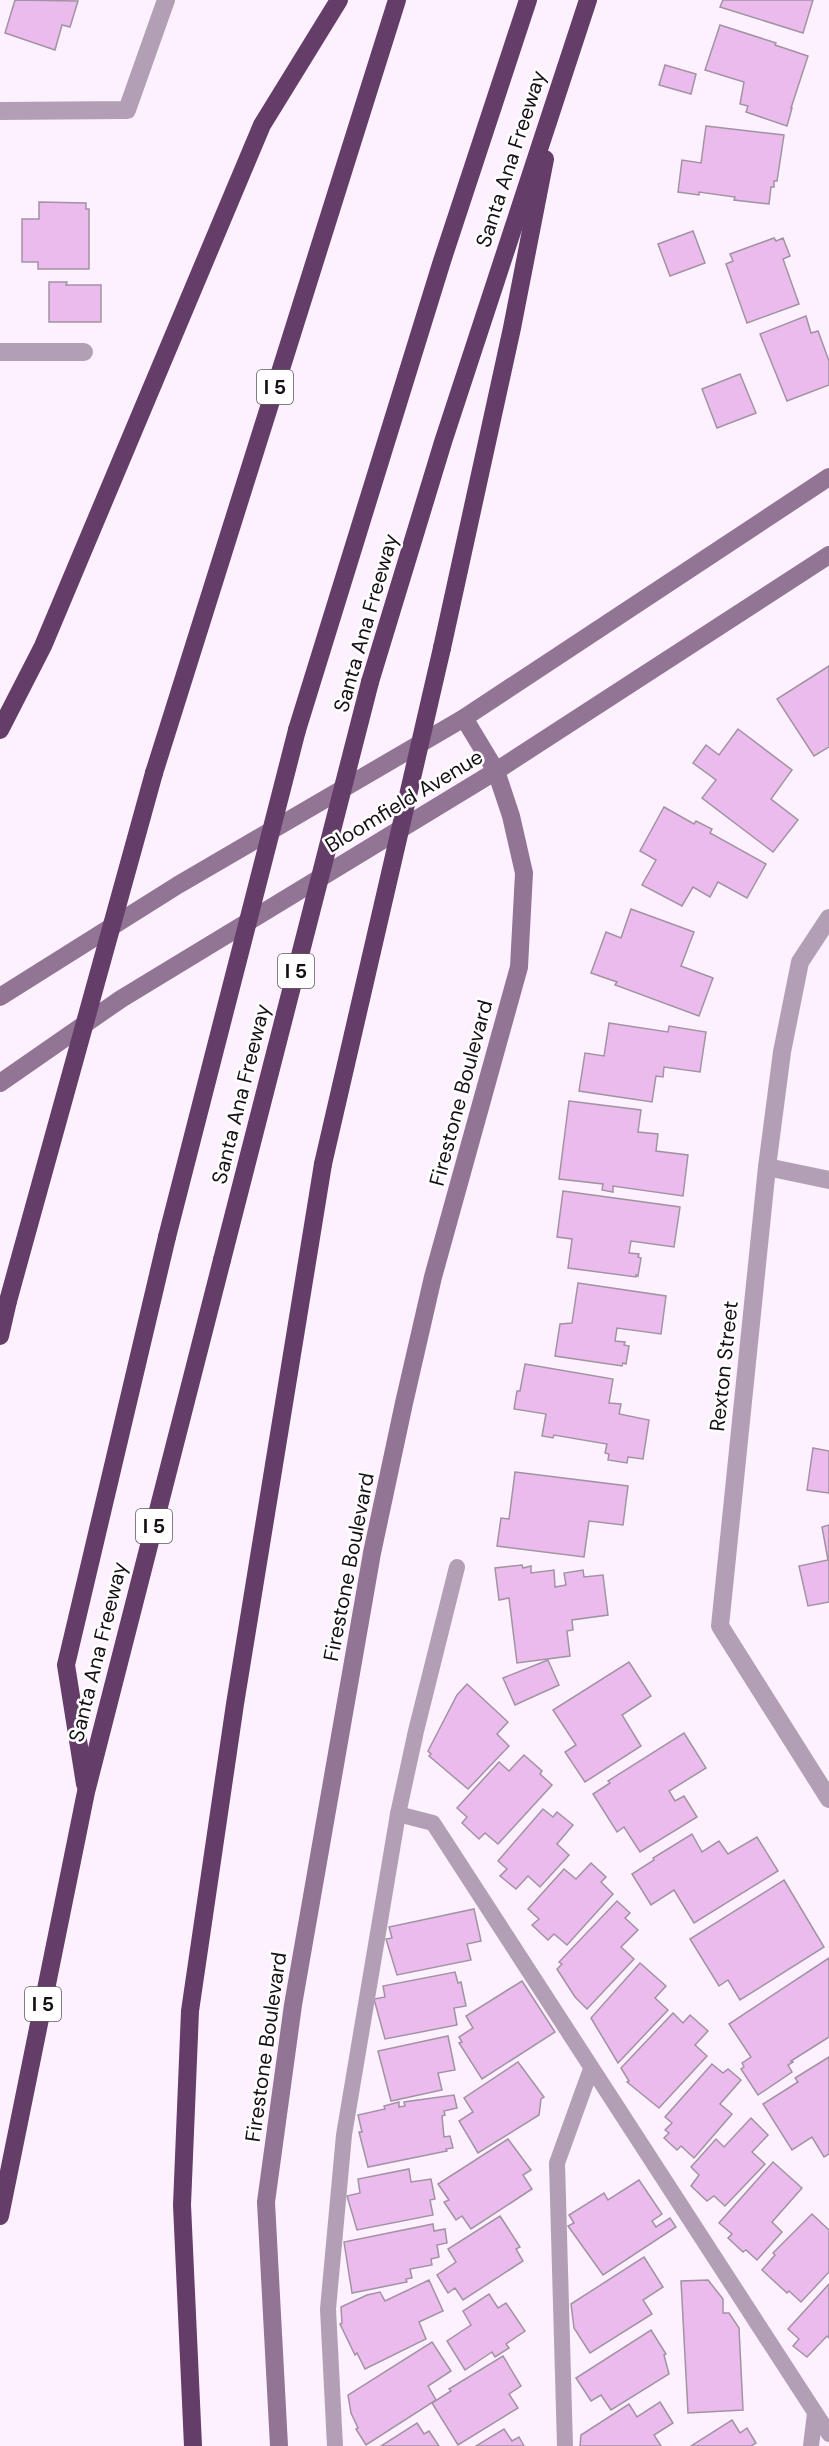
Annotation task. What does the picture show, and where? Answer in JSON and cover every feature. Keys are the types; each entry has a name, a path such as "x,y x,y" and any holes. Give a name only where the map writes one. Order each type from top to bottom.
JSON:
{"highway":[{"path":"0,730 43,646 262,125 339,0"},
{"name":"I 5","path":"0,1336 154,773 397,0"},
{"path":"86,1792 66,1665 167,1237 297,730 442,261 528,0"},
{"name":"Santa Ana Freeway","path":"0,2216 86,1792 370,682 443,442 588,0"},
{"path":"193,2446 182,2205 190,2011 235,1704 323,1164 442,648 512,328 560,80"}],"main road":[{"name":"Bloomfield Avenue","path":"0,997 178,885 464,718 829,477"},
{"name":"Bloomfield Avenue","path":"0,1083 121,999 496,771 829,555"},
{"name":"Firestone Boulevard","path":"279,2446 266,2202 293,2005 372,1553 404,1403 433,1277 519,967 524,873 511,816 496,771 464,718"}],"street":[{"path":"0,111 127,110 166,0"},
{"path":"0,352 84,352"},
{"name":"Rexton Street","path":"829,918 800,962 782,1052 767,1167 720,1626 829,1798"},
{"path":"767,1167 829,1180"}],"lane":[{"path":"335,2446 328,2309 344,2134 398,1814 457,1567"},
{"path":"398,1814 433,1823 829,2434"},
{"path":"565,2446 557,2163 591,2069"},
{"path":"811,2446 815,2413"}],"building":[{"path":"15,0 78,1 70,27 62,25 55,50 5,33"},
{"path":"723,0 813,0 803,33 720,7"},
{"path":"720,25 808,56 787,126 746,112 748,106 740,104 744,82 705,70"},
{"path":"665,65 696,74 691,94 659,85"},
{"path":"706,126 784,135 777,181 774,181 774,187 771,187 769,204 734,200 735,197 699,192 699,195 678,192 682,160 701,163"},
{"path":"39,202 86,203 86,209 89,209 89,269 38,269 38,262 22,262 22,219 39,219"},
{"path":"693,231 705,263 670,276 658,244"},
{"path":"774,238 776,241 783,238 790,256 783,259 799,304 747,323 726,264 733,261 730,254"},
{"path":"49,282 67,282 66,285 101,285 101,322 49,322"},
{"path":"806,316 811,333 818,331 829,361 829,385 787,401 760,334"},
{"path":"740,374 756,413 717,428 702,389"},
{"path":"829,666 829,747 814,756 777,699"},
{"path":"738,729 792,770 771,799 798,820 773,852 702,798 716,780 693,763 706,745 719,755"},
{"path":"664,807 694,824 696,821 712,829 710,833 766,864 747,898 718,882 710,897 693,887 682,906 642,885 656,860 640,851"},
{"path":"631,909 694,932 681,966 713,978 699,1016 615,985 617,982 591,973 606,932 621,938"},
{"path":"609,1023 668,1032 669,1026 706,1032 700,1072 664,1067 663,1077 656,1076 652,1102 579,1091 585,1053 604,1056"},
{"path":"569,1101 641,1110 638,1132 658,1134 656,1151 688,1155 683,1196 613,1186 613,1192 602,1190 603,1184 559,1179"},
{"path":"563,1191 680,1207 674,1247 631,1241 629,1253 639,1254 638,1257 641,1258 636,1277 568,1268 572,1239 557,1237"},
{"path":"578,1283 666,1296 661,1334 617,1328 615,1341 625,1342 624,1345 629,1346 626,1364 623,1363 622,1366 555,1356 560,1324 572,1323"},
{"path":"525,1364 613,1379 609,1403 621,1404 619,1414 649,1420 643,1459 628,1457 627,1463 608,1460 609,1454 605,1453 607,1444 554,1435 553,1438 542,1436 546,1414 514,1409"},
{"path":"813,1448 829,1451 829,1493 807,1490"},
{"path":"515,1472 628,1486 623,1525 589,1521 584,1557 497,1546 501,1518 509,1519"},
{"path":"829,1525 829,1602 808,1606 799,1566 828,1560 822,1527"},
{"path":"522,1565 523,1568 531,1566 531,1573 554,1570 555,1587 566,1585 564,1573 583,1570 584,1577 603,1575 608,1615 572,1620 573,1630 567,1631 570,1656 517,1663 509,1598 499,1600 495,1568"},
{"path":"548,1660 559,1685 515,1705 503,1678"},
{"path":"629,1662 651,1696 622,1715 641,1746 585,1782 565,1752 576,1745 553,1710"},
{"path":"467,1684 508,1722 497,1734 509,1746 468,1789 429,1756 431,1754 428,1751 457,1695"},
{"path":"684,1733 706,1768 669,1791 675,1801 684,1796 697,1817 640,1852 624,1827 617,1832 593,1794 610,1783 608,1781"},
{"path":"524,1755 542,1771 540,1774 552,1785 498,1844 485,1833 479,1839 462,1823 467,1817 457,1808 499,1762 509,1771"},
{"path":"543,1809 553,1817 557,1812 573,1825 557,1844 569,1855 540,1887 528,1876 516,1889 500,1876 507,1869 498,1861"},
{"path":"692,1834 702,1852 719,1841 728,1854 757,1837 778,1871 694,1923 674,1890 651,1905 632,1874"},
{"path":"591,1863 606,1877 601,1882 613,1894 567,1945 554,1934 548,1940 532,1925 539,1919 528,1909 564,1869 576,1879"},
{"path":"784,1880 824,1947 740,2000 728,1980 719,1986 690,1939"},
{"path":"617,1901 630,1913 625,1918 638,1930 621,1947 634,1959 587,2009 575,1997 557,1969 562,1964 559,1962"},
{"path":"474,1909 481,1941 467,1944 471,1960 397,1975 386,1939 392,1938 389,1927"},
{"path":"829,1958 829,2037 791,2061 793,2062 788,2065 792,2072 758,2095 741,2069 744,2067 742,2063 751,2057 729,2024"},
{"path":"640,1963 666,1986 655,1998 668,2010 618,2063 591,2018"},
{"path":"455,1972 458,1983 461,1982 466,2006 454,2008 457,2025 385,2039 374,1999 385,1997 383,1986"},
{"path":"522,1981 555,2032 482,2079 459,2043 462,2042 459,2037 473,2028 466,2016"},
{"path":"673,2013 683,2023 690,2015 708,2031 695,2045 707,2056 659,2108 627,2082 629,2081 621,2068"},
{"path":"448,2036 455,2070 438,2073 442,2090 391,2101 378,2051"},
{"path":"829,2057 829,2154 824,2157 812,2137 792,2150 763,2104 798,2082 795,2078"},
{"path":"518,2062 544,2097 541,2099 539,2115 478,2153 459,2121 473,2112 464,2098"},
{"path":"712,2064 723,2073 728,2069 741,2080 720,2104 732,2114 694,2158 681,2146 677,2150 664,2138 669,2133 665,2130 672,2123 665,2117"},
{"path":"454,2095 457,2108 444,2111 445,2115 442,2116 444,2137 450,2136 453,2148 368,2167 359,2132 362,2132 358,2115 385,2109 384,2106 399,2102 399,2107 405,2106 404,2102"},
{"path":"751,2118 768,2135 752,2152 765,2164 725,2206 714,2196 707,2201 691,2186 699,2175 691,2167 716,2139 724,2147"},
{"path":"508,2139 531,2170 523,2175 532,2189 471,2229 462,2216 456,2220 444,2202 449,2200 438,2184"},
{"path":"773,2162 802,2188 772,2222 782,2232 757,2260 746,2250 743,2252 728,2238 732,2234 719,2223"},
{"path":"409,2169 411,2182 431,2179 435,2199 430,2200 433,2215 357,2230 347,2196 360,2193 358,2179"},
{"path":"639,2180 662,2214 652,2221 656,2227 670,2218 676,2227 603,2275 568,2226 574,2223 569,2215 604,2193 608,2200"},
{"path":"812,2214 829,2230 829,2272 801,2302 789,2291 787,2293 762,2270 775,2255 773,2253"},
{"path":"500,2216 520,2247 516,2249 523,2261 463,2300 455,2288 448,2293 437,2275 456,2262 448,2249"},
{"path":"433,2224 434,2231 445,2229 447,2243 437,2245 439,2257 431,2259 432,2265 410,2269 412,2278 406,2279 407,2282 352,2293 344,2242"},
{"path":"644,2257 663,2287 643,2300 652,2314 590,2353 574,2328 571,2304"},
{"path":"429,2280 443,2311 419,2322 426,2339 365,2369 357,2353 355,2355 340,2324 342,2323 341,2307 367,2295 380,2292 385,2301"},
{"path":"708,2280 723,2299 723,2313 729,2313 739,2328 743,2410 688,2413 681,2281"},
{"path":"829,2284 829,2338 827,2336 807,2357 793,2346 799,2339 788,2329"},
{"path":"489,2294 498,2308 506,2303 525,2331 506,2344 509,2348 495,2357 492,2352 465,2370 447,2341 471,2325 463,2311"},
{"path":"651,2330 666,2354 664,2355 669,2374 611,2410 601,2395 591,2401 576,2378"},
{"path":"432,2342 451,2371 428,2386 436,2400 366,2445 356,2429 358,2428 351,2413 348,2395"},
{"path":"503,2356 521,2386 509,2394 518,2408 458,2445 432,2403 451,2391 449,2389"},
{"path":"660,2402 673,2423 654,2435 661,2446 580,2446 581,2435 629,2404 637,2417"},
{"path":"732,2420 740,2433 747,2428 756,2443 751,2446 691,2446"},
{"path":"417,2423 424,2434 429,2431 439,2446 381,2446"},
{"path":"504,2429 512,2441 519,2437 524,2446 476,2446"}]}
